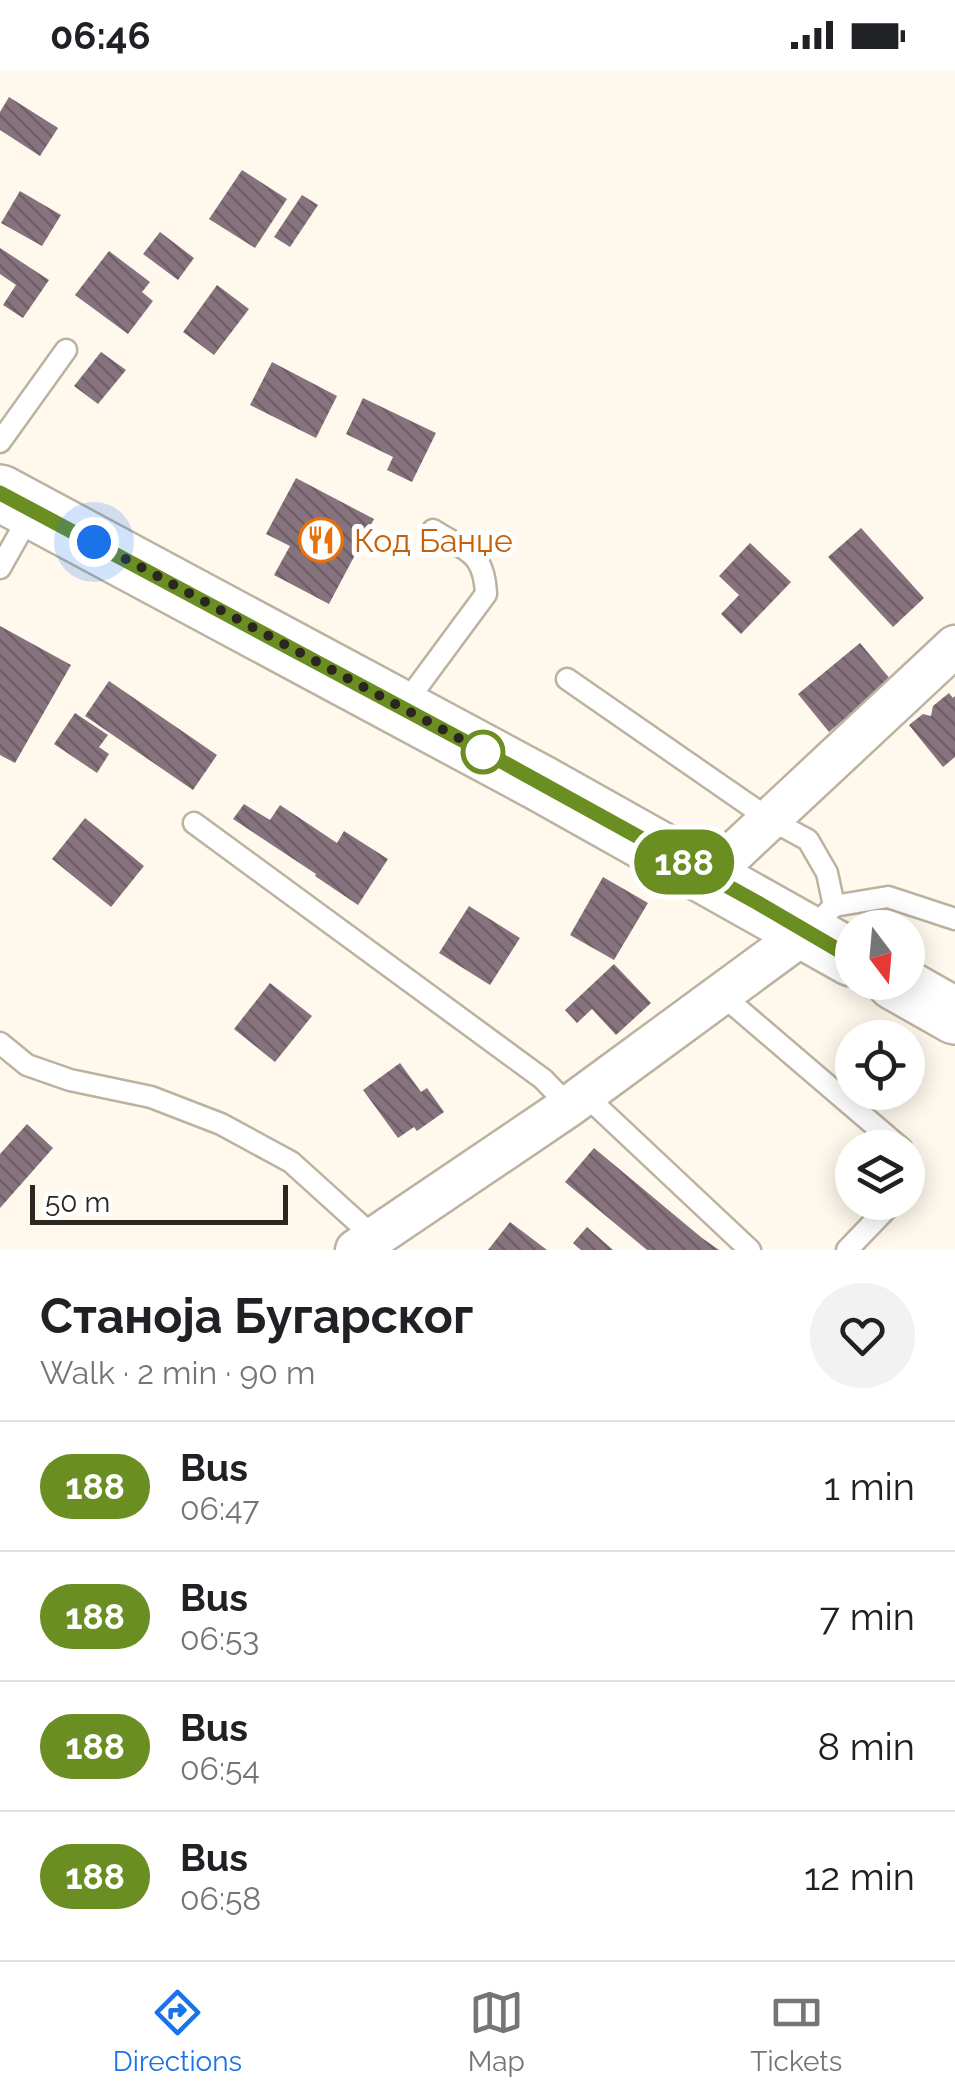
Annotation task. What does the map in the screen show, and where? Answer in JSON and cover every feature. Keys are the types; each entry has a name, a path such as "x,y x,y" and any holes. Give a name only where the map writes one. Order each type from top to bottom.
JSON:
{"main road":[{"path":"16,501 709,876 831,932"},
{"path":"925,999 955,1016"}],"street":[{"path":"709,876 955,646"},
{"path":"366,1244 577,1100 721,994 831,932"}],"lane":[{"path":"0,442 66,350"},
{"path":"0,568 16,501"},
{"path":"402,708 486,594 485,571 476,558 433,530"},
{"path":"567,679 768,819 808,840 827,873 831,932 888,897 955,919"},
{"path":"194,824 577,1100 750,1250"},
{"path":"721,994 880,1130"},
{"path":"0,1042 42,1070 151,1097 221,1124 291,1162 366,1244"},
{"path":"847,1250 875,1220"}],"building":[{"path":"9,97 58,128 40,156 0,130 0,112"},
{"path":"242,170 287,199 255,248 209,219"},
{"path":"20,191 61,215 42,246 1,223"},
{"path":"302,195 318,205 290,247 274,237"},
{"path":"160,232 194,258 178,280 143,254"},
{"path":"0,248 49,280 23,318 3,305 16,285 0,274"},
{"path":"109,251 150,282 142,292 153,301 128,334 75,295"},
{"path":"217,285 249,309 214,355 183,332"},
{"path":"101,352 126,370 98,404 74,386"},
{"path":"272,362 337,396 316,438 250,405"},
{"path":"363,398 436,433 412,482 387,470 393,457 346,434"},
{"name":"Код Банџе","path":"296,478 374,519 329,604 274,575 290,546 266,534"},
{"path":"861,528 924,598 893,627 828,557"},
{"path":"750,543 791,582 741,634 721,614 739,595 719,576"},
{"path":"0,626 71,665 15,763 0,755"},
{"path":"860,643 891,680 829,732 798,694"},
{"path":"109,681 217,755 193,790 85,716"},
{"path":"949,693 955,696 955,757 943,767 909,725 923,714 931,716 933,706"},
{"path":"75,713 108,735 99,747 109,754 97,773 54,744"},
{"path":"244,804 270,820 280,805 337,843 344,831 388,859 358,905 233,819"},
{"path":"85,818 144,866 111,907 52,859"},
{"path":"603,877 648,903 614,960 570,935"},
{"path":"469,906 520,938 490,985 439,953"},
{"path":"614,964 651,1003 616,1035 592,1009 577,1023 565,1010"},
{"path":"270,983 312,1016 275,1062 234,1029"},
{"path":"400,1063 421,1092 427,1088 444,1112 417,1131 414,1127 398,1138 363,1090"},
{"path":"27,1124 53,1148 0,1208 0,1154"},
{"path":"594,1148 719,1250 647,1250 565,1182"},
{"path":"510,1222 547,1250 488,1250"},
{"path":"587,1227 613,1250 581,1250 573,1243"}],"bus line":[{"name":"188","path":"0,493 492,756 835,948"}],"place":[{"name":"Код Банџе","path":"321,540"}],"route":[{"path":"94,542 492,756 483,752"}]}
